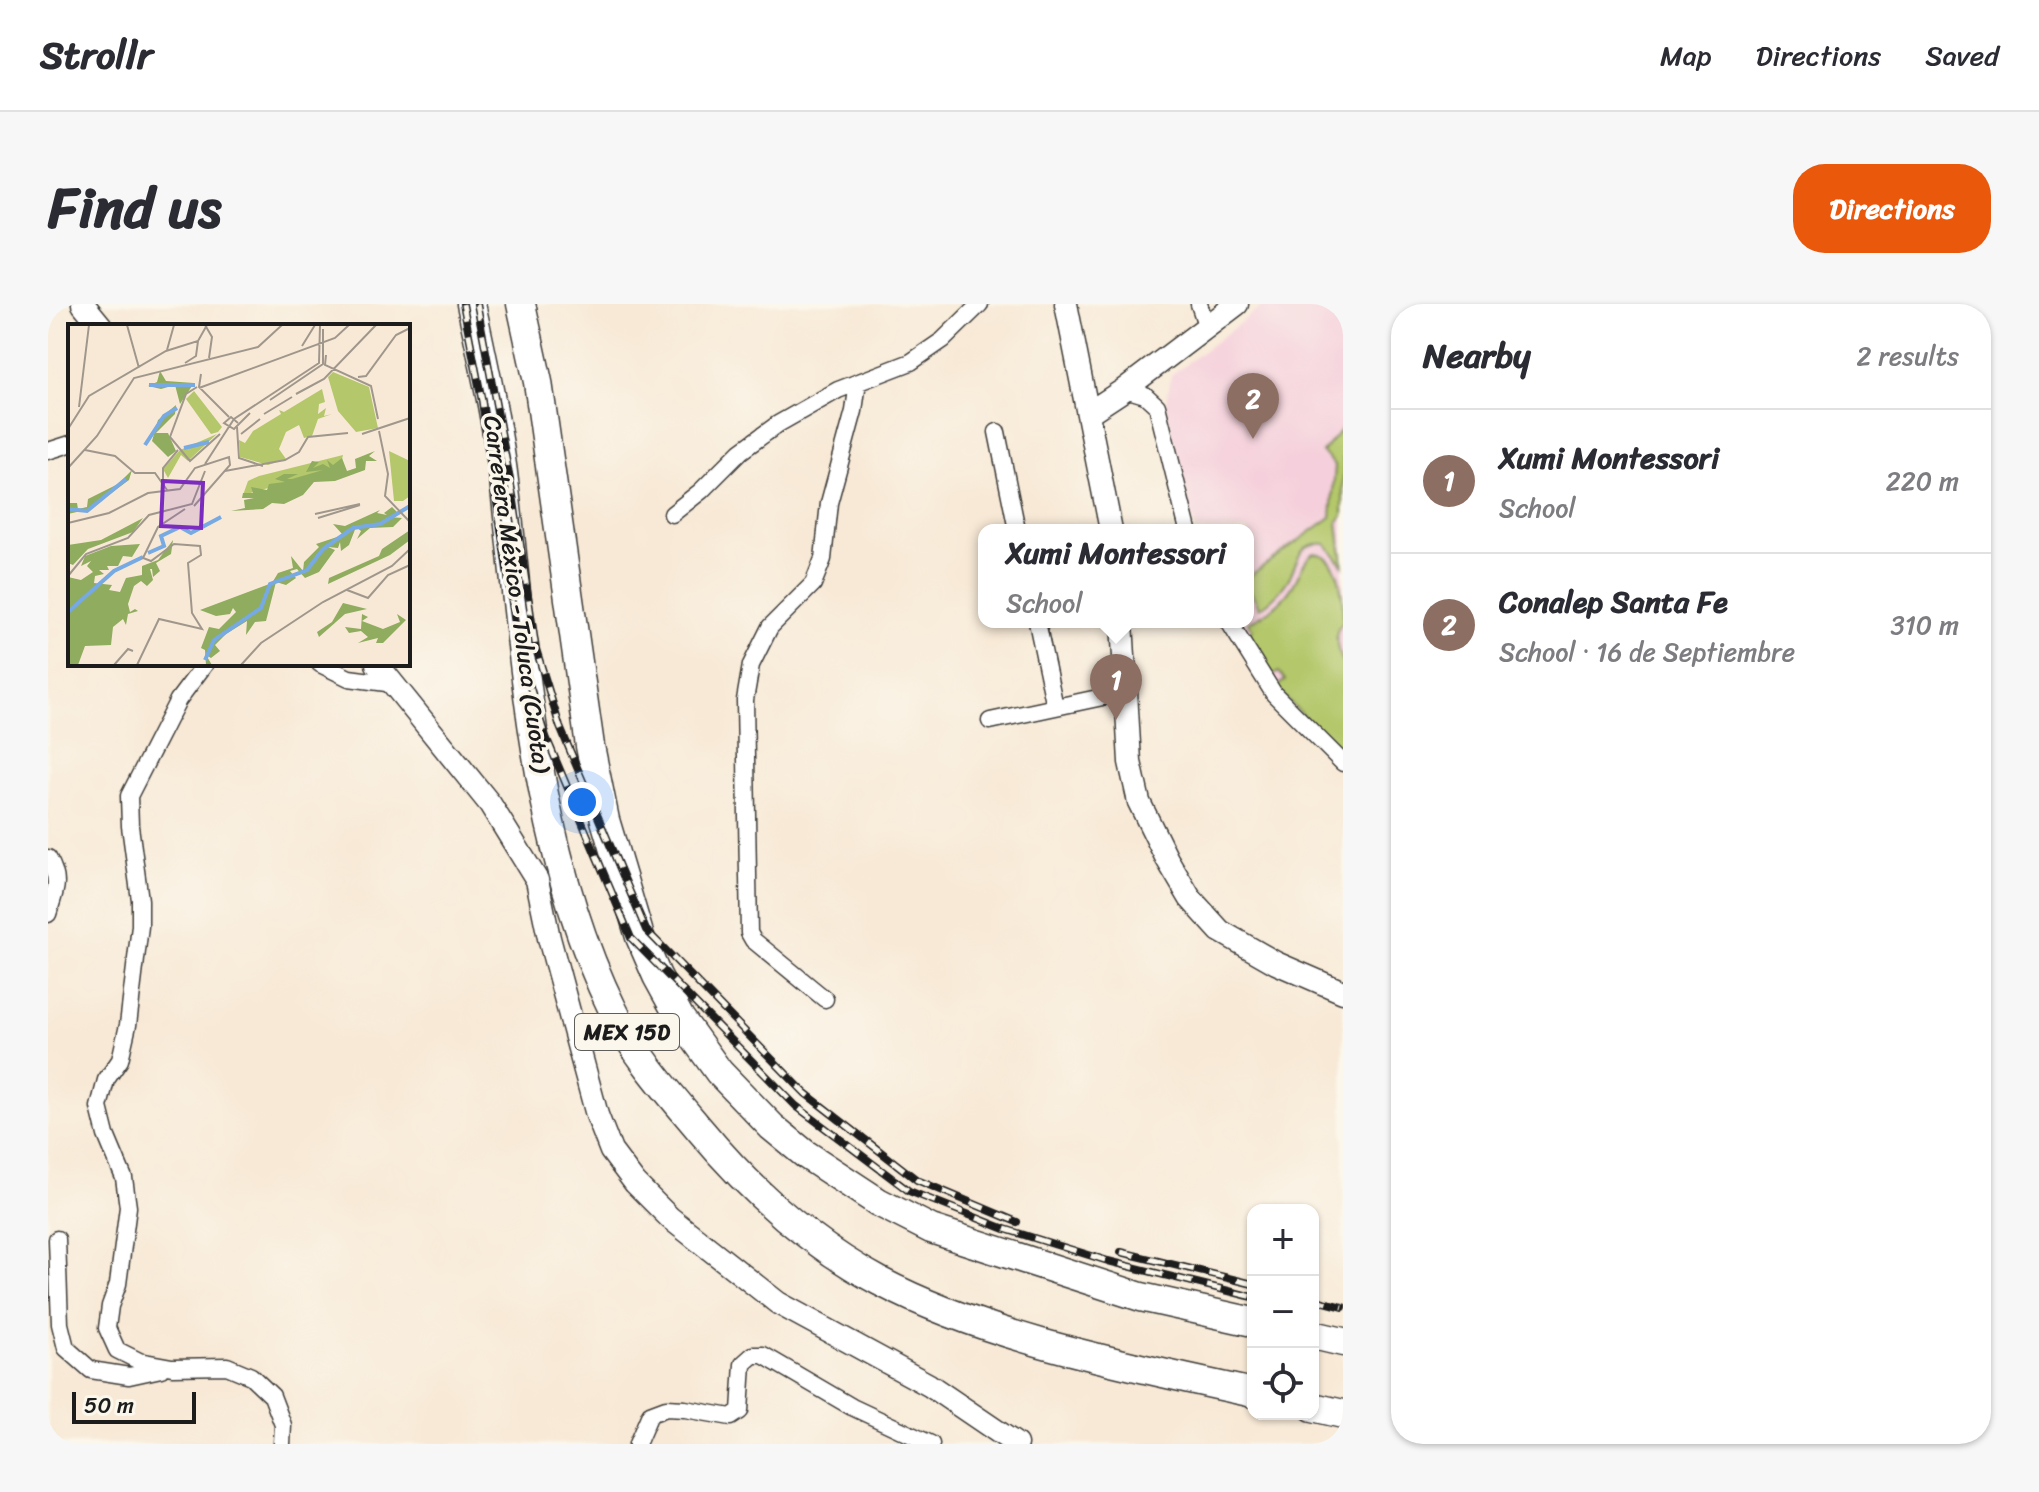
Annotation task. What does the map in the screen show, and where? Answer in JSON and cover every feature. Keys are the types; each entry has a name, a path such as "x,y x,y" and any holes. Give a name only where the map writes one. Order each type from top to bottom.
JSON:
{"highway":[{"name":"Carretera México - Toluca (Cuota)","path":"471,304 496,429 535,738 553,836 569,899 614,1014 666,1089 724,1158 773,1206 820,1245 879,1281 940,1309 1023,1336 1095,1357 1247,1392"},
{"name":"Carretera México - Toluca (Cuota)","path":"521,304 538,382 590,746 605,820 640,937 680,1018 719,1072 772,1127 805,1154 878,1202 931,1229 1141,1297 1247,1321"},
{"path":"1319,1336 1343,1342"},
{"path":"1319,1408 1343,1414"}],"street":[{"path":"83,304 99,324"},
{"path":"672,514 701,491 741,451 778,424 838,390 911,362 943,340 980,304"},
{"path":"1066,304 1110,524"},
{"path":"1199,304 1207,328"},
{"path":"1090,412 1237,304"},
{"path":"825,999 753,940 749,933 745,700 751,665 770,627 813,584 823,559 829,503 854,411 858,382"},
{"path":"1125,389 1145,395 1157,406 1186,524"},
{"path":"997,432 1016,524"},
{"path":"48,451 68,445"},
{"path":"1038,628 1055,707"},
{"path":"1122,628 1130,762 1139,802 1190,898 1220,931 1276,963 1343,992"},
{"path":"1233,628 1274,694 1343,763"},
{"path":"172,1367 139,1361 117,1350 107,1328 110,1306 118,1284 128,1207 124,1178 106,1135 99,1107 106,1080 120,1060 128,1025 140,926 129,796 178,700 204,666"},
{"path":"324,666 349,678 394,684"},
{"path":"379,666 490,804 537,880 552,951 597,1115 611,1151 635,1183 670,1218 778,1303 929,1385 1016,1444"},
{"path":"990,721 1126,692"},
{"path":"48,858 58,882 48,914"},
{"path":"57,1239 60,1324 66,1348 91,1370 129,1376 172,1367 227,1366 251,1376 272,1396 283,1425 282,1444"},
{"path":"637,1444 650,1414 666,1408 731,1417 740,1411 743,1364 753,1355 763,1355 852,1407 931,1444"}],"shaded area":[{"path":"1343,304 1343,757 1278,691 1241,628 1254,628 1254,524 1194,524 1166,408 1171,375 1264,305"}],"green space":[{"path":"1343,427 1343,516 1338,522 1343,565 1326,544 1309,546 1300,554 1282,588 1260,608 1254,598 1254,573 1331,517 1335,465 1322,452"},
{"path":"1313,553 1323,555 1330,561 1339,579 1343,621 1337,637 1343,665 1343,757 1276,688 1285,680 1279,672 1270,677 1245,635 1253,630 1254,619 1270,610 1287,594"}],"railway":[{"path":"463,304 482,401 519,651 544,732 631,938 796,1106 909,1191 1005,1229 1108,1261 1247,1296"},
{"path":"477,304 514,501 536,649 560,727 646,930 805,1093 917,1180 1017,1222"},
{"path":"1121,1252 1247,1283"},
{"path":"1319,1301 1343,1307"}],"place":[{"name":"Conalep Santa Fe","path":"1253,439"},
{"name":"Xumi Montessori","path":"1116,720"}]}
